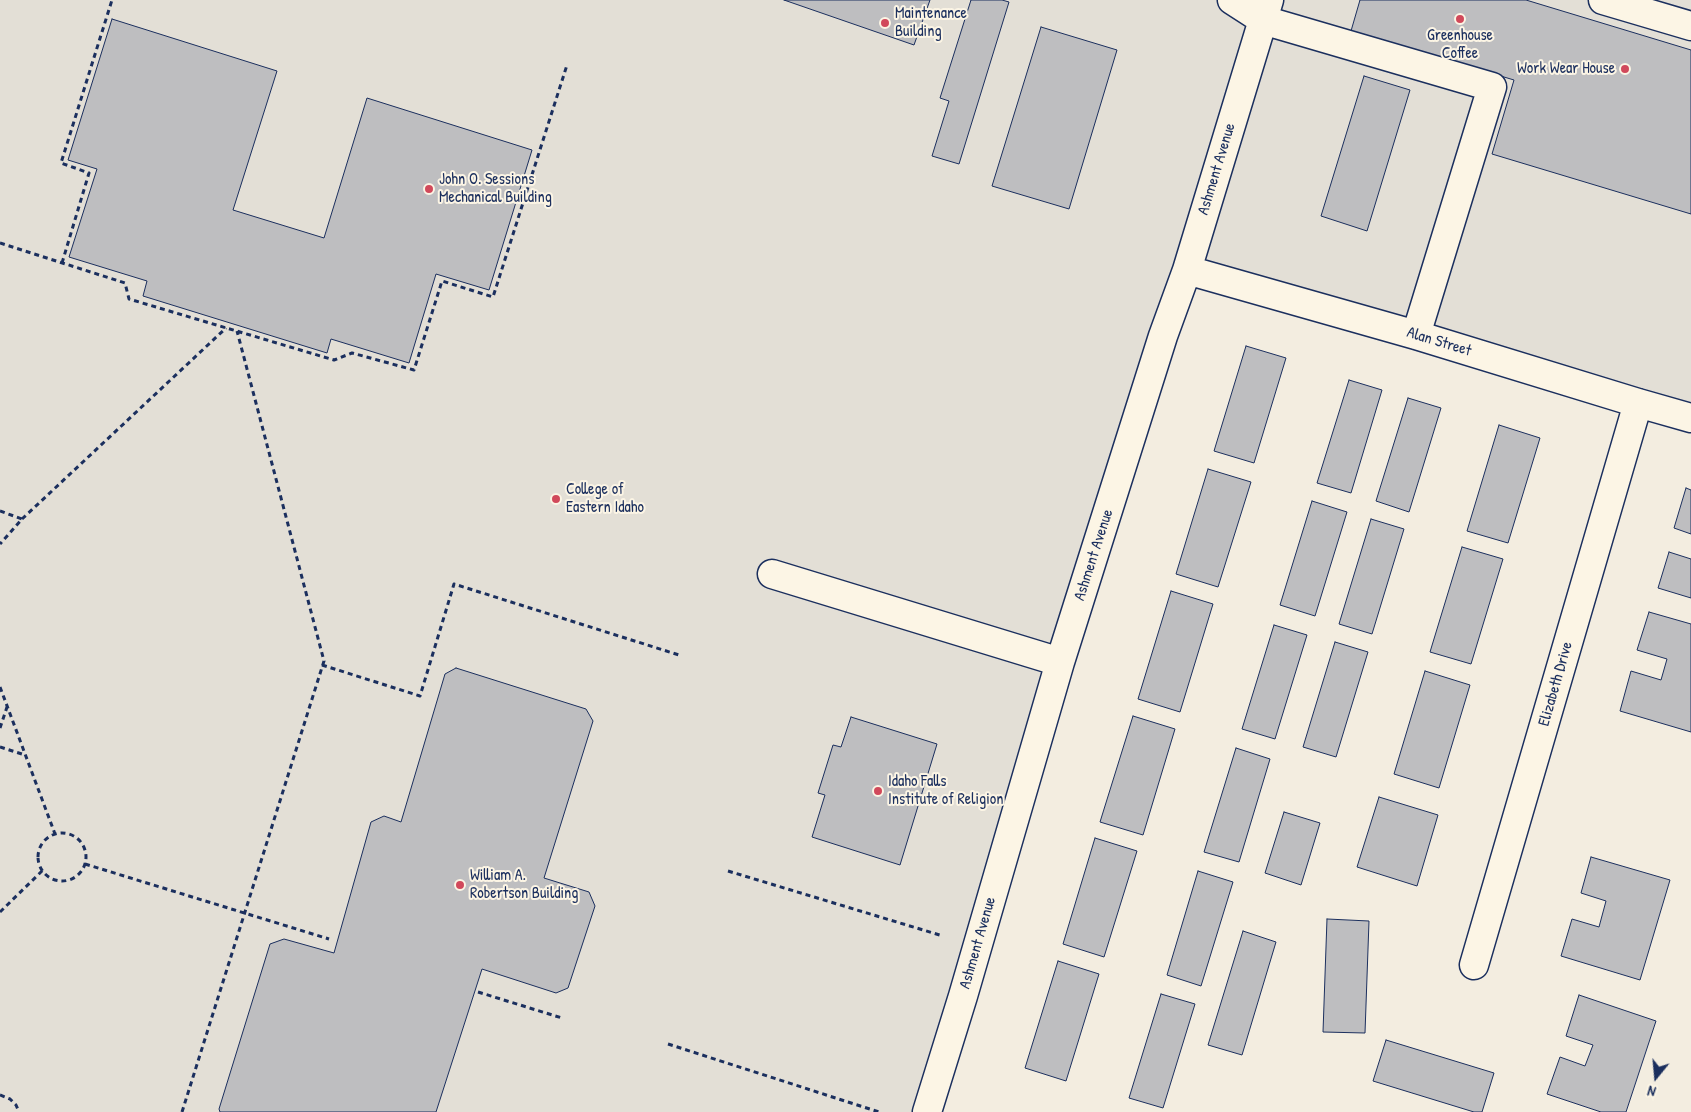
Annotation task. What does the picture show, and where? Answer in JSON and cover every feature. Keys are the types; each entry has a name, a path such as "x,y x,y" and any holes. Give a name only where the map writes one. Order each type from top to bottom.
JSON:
{"street":[{"path":"1232,0 1492,87 1416,335"},
{"path":"1604,0 1691,26"},
{"name":"Ashment Avenue","path":"927,1112 966,986 1060,662 1163,336 1186,270 1266,10"},
{"name":"Alan Street","path":"1186,270 1416,335 1638,404 1691,418"},
{"name":"Elizabeth Drive","path":"1474,965 1638,404"},
{"path":"772,574 1060,662"}],"path":[{"path":"62,263 89,173 61,164 112,0"},
{"path":"0,244 125,283 129,299 334,360 352,353 414,370 442,281 493,297 567,65"},
{"path":"0,544 22,519 226,328"},
{"path":"182,1112 324,661 237,331"},
{"path":"0,512 22,519"},
{"path":"322,665 420,696 454,584 679,655"},
{"path":"0,687 55,834"},
{"path":"0,728 7,706"},
{"path":"0,709 10,713"},
{"path":"0,747 26,755"},
{"path":"55,834 70,834 82,842 86,856 85,864 81,872 75,877 67,880 51,878 43,870 38,858 39,850 43,842 55,834"},
{"path":"85,864 329,939"},
{"path":"0,912 43,870"},
{"path":"728,871 943,936"},
{"path":"478,992 562,1018"},
{"path":"668,1044 879,1112"},
{"path":"0,1095 10,1099 16,1105 19,1112"}],"shaded area":[{"name":"College of Eastern Idaho","path":"0,0 1691,0 1691,418 1187,270 928,1112 0,1112"}],"building":[{"name":"Maintenance Building","path":"784,0 930,0 914,45"},
{"path":"971,0 1002,0 1009,2 959,164 932,156 949,101 940,98"},
{"path":"1360,0 1526,0 1691,50 1691,214 1492,154 1514,80 1351,31"},
{"name":"John O. Sessions Mechanical Building","path":"112,19 277,71 233,210 324,238 367,98 532,150 489,290 436,274 409,363 331,339 327,353 143,296 147,281 69,257 97,169 68,160"},
{"path":"1041,27 1117,50 1069,209 992,186"},
{"path":"1364,76 1410,90 1367,231 1321,216"},
{"path":"1246,346 1286,358 1254,463 1214,451"},
{"path":"1349,380 1382,390 1351,493 1317,483"},
{"path":"1408,398 1441,408 1409,512 1376,501"},
{"path":"1499,425 1540,438 1508,543 1467,531"},
{"path":"1208,469 1251,482 1218,587 1176,574"},
{"path":"1686,488 1691,490 1691,534 1674,528"},
{"path":"1312,501 1347,512 1315,616 1280,605"},
{"path":"1371,519 1404,529 1372,634 1339,624"},
{"path":"1462,547 1503,559 1471,664 1430,652"},
{"path":"1669,552 1691,559 1691,598 1658,588"},
{"path":"1171,591 1213,604 1180,712 1138,699"},
{"path":"1649,612 1691,624 1691,732 1620,711 1631,671 1661,680 1667,659 1637,650"},
{"path":"1274,625 1307,635 1275,739 1242,729"},
{"path":"1335,642 1368,652 1336,757 1303,747"},
{"name":"William A. Robertson Building","path":"456,668 586,709 593,721 544,878 589,892 595,906 568,988 556,993 482,969 436,1112 220,1112 219,1109 270,944 284,939 334,953 371,822 384,816 401,822 445,674"},
{"path":"1425,671 1470,685 1439,788 1394,774"},
{"path":"1133,716 1175,729 1143,835 1100,822"},
{"path":"851,717 937,744 900,865 812,837 825,795 818,793 833,745 841,747"},
{"path":"1236,748 1270,759 1239,862 1204,852"},
{"path":"1379,797 1438,815 1417,886 1357,867"},
{"path":"1284,812 1320,823 1301,885 1265,873"},
{"path":"1095,838 1137,851 1104,957 1063,944"},
{"path":"1591,857 1670,880 1640,980 1561,956 1572,919 1599,927 1606,901 1581,893"},
{"path":"1198,871 1233,882 1201,986 1167,975"},
{"path":"1327,919 1369,921 1365,1033 1323,1032"},
{"path":"1243,931 1276,942 1242,1055 1208,1045"},
{"path":"1058,961 1099,974 1066,1081 1025,1068"},
{"path":"1161,994 1195,1004 1163,1108 1129,1098"},
{"path":"1579,995 1656,1021 1626,1112 1601,1112 1547,1094 1560,1057 1585,1066 1593,1045 1566,1036"},
{"path":"1386,1040 1494,1073 1482,1112 1474,1112 1373,1081"}],"place":[{"name":"Greenhouse Coffee","path":"1460,19"},
{"name":"Maintenance Building","path":"885,23"},
{"name":"Work Wear House","path":"1625,69"},
{"name":"John O. Sessions Mechanical Building","path":"429,189"},
{"name":"College of Eastern Idaho","path":"556,499"},
{"name":"Idaho Falls Institute of Religion","path":"878,791"},
{"name":"William A. Robertson Building","path":"460,885"}]}
